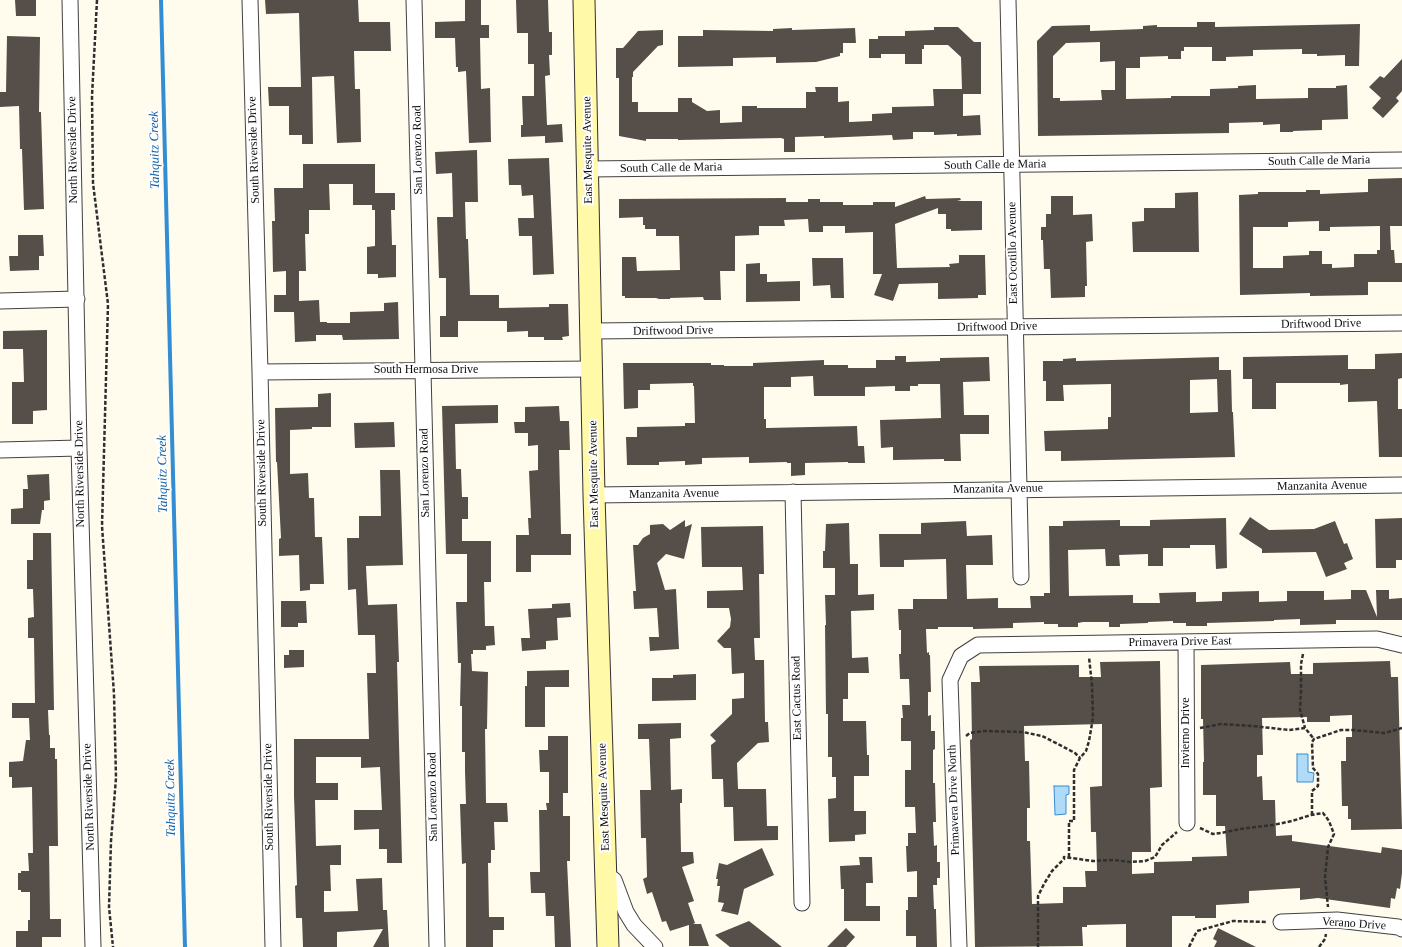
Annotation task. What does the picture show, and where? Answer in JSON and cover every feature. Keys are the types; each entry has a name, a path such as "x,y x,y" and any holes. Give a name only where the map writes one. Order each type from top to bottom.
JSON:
{"street":[{"name":"North Riverside Drive","path":"70,0 79,448 93,947"},
{"name":"South Riverside Drive","path":"250,0 273,947"},
{"name":"San Lorenzo Road","path":"414,0 437,947"},
{"name":"East Mesquite Avenue","path":"584,0 594,494 608,947"},
{"name":"East Ocotillo Avenue","path":"1008,0 1021,577"},
{"name":"South Calle de Maria","path":"588,169 1402,160"},
{"path":"0,300 77,299"},
{"name":"Driftwood Drive","path":"591,331 1402,323"},
{"name":"South Hermosa Drive","path":"260,372 592,369"},
{"path":"0,450 79,448"},
{"name":"Manzanita Avenue","path":"594,494 1402,485"},
{"name":"East Cactus Road","path":"793,492 802,903"},
{"name":"Primavera Drive East","path":"961,656 978,645 1377,639 1402,645"},
{"name":"Invierno Drive","path":"1186,642 1187,823"},
{"name":"Primavera Drive North","path":"959,947 950,680 961,656"},
{"path":"606,874 614,880 626,912 630,918 655,947"},
{"name":"Verano Drive","path":"1280,922 1337,920 1398,927 1402,929"}],"path":[{"path":"98,0 92,96 93,183 108,304 102,526 114,694 116,778 110,841 109,907 113,947"},
{"path":"1303,640 1300,710 1305,728 1314,739"},
{"path":"1069,857 1069,821 1074,821 1074,770 1080,758 1086,751 1090,741 1093,718 1092,685 1089,656 1086,644"},
{"path":"1186,731 1221,724 1289,730 1305,728"},
{"path":"1314,739 1341,730 1385,733 1402,728"},
{"path":"952,744 970,733 984,731 1023,732 1042,736 1075,753 1080,758"},
{"path":"1312,815 1312,790 1318,786 1318,774 1313,768 1312,742 1314,739"},
{"path":"1038,947 1038,896 1052,871 1064,859 1064,856 1092,860 1130,862 1145,861 1155,856 1162,845 1187,823 1214,834 1273,825 1323,813 1329,821 1334,834 1328,847 1325,878 1329,921 1325,939 1319,947"},
{"path":"1189,947 1196,932 1233,921 1280,922"}],"water":[{"path":"1297,754 1308,754 1308,772 1314,773 1313,782 1297,782"},
{"path":"1054,786 1069,786 1069,794 1066,795 1066,814 1055,815"}],"building":[{"path":"15,0 36,0 36,16 16,16"},
{"path":"265,0 358,0 359,22 390,22 391,51 354,51 355,89 360,89 361,142 337,143 334,76 312,77 313,144 302,144 302,135 289,135 289,106 269,106 268,87 301,87 299,13 266,14"},
{"path":"465,0 481,0 481,25 489,25 489,38 480,38 481,89 490,88 491,142 469,143 466,71 458,72 458,67 456,67 455,38 435,38 435,22 465,21"},
{"path":"516,0 548,0 549,32 552,32 552,55 549,55 550,75 545,76 547,125 562,124 563,142 545,143 545,136 521,137 521,125 523,125 522,96 534,96 534,64 528,64 528,33 517,33"},
{"path":"1197,22 1215,22 1215,27 1360,24 1359,66 1345,66 1345,55 1317,56 1317,54 1302,54 1302,49 1253,50 1253,56 1226,57 1226,61 1212,61 1212,47 1184,47 1184,51 1181,51 1181,59 1168,59 1168,56 1140,57 1140,68 1126,68 1126,99 1171,98 1171,96 1210,96 1210,89 1238,88 1238,86 1256,85 1256,99 1308,98 1308,88 1336,88 1336,86 1347,85 1348,119 1322,120 1322,130 1293,132 1280,132 1280,124 1263,125 1263,122 1229,123 1229,133 1038,136 1037,41 1052,26 1090,25 1090,31 1143,29 1143,26 1157,25 1157,27 1197,27","holes":["1100,42 1100,62 1115,61 1115,90 1101,90 1102,100 1060,101 1060,98 1053,98 1053,56 1066,43"]},
{"path":"934,27 958,27 974,42 981,42 981,94 963,94 963,116 980,115 981,135 934,135 934,132 913,132 913,139 893,140 892,135 824,138 824,136 795,137 795,152 784,152 784,139 781,138 678,140 646,139 646,141 619,136 619,78 616,78 616,48 623,48 638,31 663,30 663,45 658,46 633,72 632,102 638,102 638,112 678,112 678,98 692,98 692,102 707,111 720,110 720,123 742,122 742,106 757,106 757,108 806,108 806,92 816,92 815,87 838,87 838,102 849,101 849,122 872,121 872,114 892,113 892,107 934,106 933,89 962,89 961,57 948,45 924,45 924,49 922,49 922,64 905,64 905,54 881,54 881,58 869,58 869,39 878,39 878,36 905,36 905,31 934,30"},
{"path":"792,28 792,30 855,28 856,43 843,43 843,53 840,53 840,56 816,62 776,63 776,57 733,58 733,66 678,67 678,36 703,36 703,30 773,31 773,29"},
{"path":"7,36 40,37 39,112 41,112 44,209 24,210 19,106 0,107 0,92 6,92"},
{"path":"1402,59 1402,91 1396,98 1399,101 1383,118 1372,108 1381,98 1369,87 1380,76 1384,78"},
{"path":"477,150 478,202 465,202 470,295 499,295 499,308 549,307 549,304 568,304 569,336 562,337 563,340 544,340 544,337 528,337 528,331 507,332 507,321 458,321 458,337 440,337 440,316 446,316 446,278 439,278 437,217 453,217 452,173 436,174 435,152"},
{"path":"549,158 554,274 533,275 532,236 519,236 518,218 534,218 533,195 522,196 521,185 509,185 508,159"},
{"path":"303,164 375,164 375,193 395,193 395,210 391,210 392,245 396,245 396,277 378,278 378,274 367,274 367,247 375,246 375,210 372,210 372,205 353,205 353,184 329,184 330,210 309,210 309,234 305,234 306,271 299,271 299,301 319,300 320,322 327,323 350,323 350,312 384,311 384,303 398,302 399,339 343,340 342,335 316,335 316,341 295,342 294,312 274,312 274,295 286,295 286,271 273,272 272,221 275,221 274,188 303,188"},
{"path":"1402,178 1402,226 1390,226 1391,250 1394,250 1395,263 1402,263 1402,282 1368,282 1368,295 1310,296 1310,293 1240,295 1239,195 1258,194 1258,192 1306,192 1306,190 1320,190 1320,194 1368,192 1368,179","holes":["1319,221 1319,231 1330,231 1330,227 1380,226 1380,250 1377,250 1377,254 1354,254 1354,267 1332,268 1332,264 1322,264 1322,251 1309,251 1309,255 1283,256 1283,268 1253,268 1253,227 1288,227 1288,222"]},
{"path":"1198,192 1199,252 1133,252 1132,222 1144,221 1144,208 1175,208 1175,193"},
{"path":"925,196 926,199 960,198 961,200 957,201 982,201 982,230 951,231 951,229 946,229 946,214 938,214 938,208 895,224 897,268 950,267 949,264 959,263 959,255 985,255 986,295 978,295 978,298 938,299 938,283 899,284 893,301 874,295 882,274 873,274 873,232 845,233 845,226 823,226 823,232 809,232 808,219 784,220 785,226 759,226 759,235 735,236 735,271 720,271 721,300 704,300 703,297 659,299 625,298 625,296 622,296 622,257 636,257 637,271 680,270 679,236 656,236 656,229 645,229 645,225 643,225 643,217 619,218 619,199 786,198 786,202 808,202 808,199 820,199 820,202 843,202 843,205 873,205 873,202 895,202 895,207"},
{"path":"1051,196 1073,196 1073,215 1092,214 1093,241 1086,242 1087,286 1085,286 1085,297 1051,298 1050,269 1044,269 1041,227 1046,227 1046,214 1051,214"},
{"path":"18,235 43,235 44,256 39,256 39,270 10,271 9,256 18,256"},
{"path":"812,258 843,258 844,298 831,298 830,285 813,286"},
{"path":"760,263 760,274 767,274 767,282 800,281 800,301 746,302 746,264"},
{"path":"47,330 47,410 33,411 33,424 12,424 12,382 24,382 23,349 3,349 3,331"},
{"path":"1402,353 1402,378 1398,379 1398,409 1402,409 1402,457 1379,457 1377,401 1348,402 1348,384 1276,383 1276,409 1252,409 1252,379 1243,379 1243,357 1348,355 1348,369 1375,369 1375,354"},
{"path":"895,356 906,356 906,362 940,361 940,358 989,357 990,381 963,382 964,415 989,415 989,434 960,434 961,461 944,461 944,459 893,460 893,447 881,448 880,420 941,418 940,384 918,384 918,386 910,386 910,391 895,391 895,386 865,387 865,396 814,396 813,376 791,377 791,387 764,387 764,419 766,419 766,428 857,426 858,446 864,446 865,463 805,463 805,475 791,476 791,463 749,463 749,457 702,458 702,464 685,465 685,461 659,462 659,465 627,465 626,437 637,437 637,427 685,426 685,423 695,423 694,386 693,383 650,384 650,390 638,390 638,408 624,409 623,363 711,363 711,365 724,366 753,366 753,363 824,360 824,365 848,365 848,368 876,368 876,360 895,360"},
{"path":"1219,357 1219,370 1231,370 1235,457 1061,461 1061,451 1045,451 1044,431 1108,429 1108,417 1111,417 1111,384 1063,385 1064,401 1046,401 1046,381 1043,381 1043,361 1063,361 1063,359 1076,358 1076,361","holes":["1217,379 1218,412 1190,413 1190,380"]},
{"path":"331,393 331,427 312,427 312,429 290,430 290,474 308,473 309,498 314,498 315,537 322,537 324,584 310,584 310,590 300,591 299,555 279,556 279,539 281,538 276,462 275,408 318,407 318,394"},
{"path":"498,405 498,423 455,424 456,469 461,469 462,497 468,497 468,519 462,519 462,541 491,541 491,582 484,582 485,626 494,626 495,645 486,646 486,650 473,650 473,654 471,654 472,671 488,672 487,729 485,729 486,803 507,803 508,822 494,822 495,850 491,850 491,863 488,863 489,917 504,917 504,930 493,930 493,947 466,947 466,863 462,864 460,804 466,804 465,752 462,752 462,706 460,706 461,663 458,663 456,602 467,602 467,554 446,554 442,406"},
{"path":"559,406 560,421 569,421 570,450 559,450 561,534 571,534 571,555 531,555 531,572 516,572 516,535 529,535 528,518 531,518 529,471 538,470 538,445 528,446 528,433 515,433 514,422 525,422 525,407"},
{"path":"394,422 395,447 355,448 354,423"},
{"path":"380,470 400,470 403,565 366,566 368,605 397,604 402,863 387,863 387,849 379,849 379,829 354,830 354,810 382,810 380,767 361,768 361,757 316,757 316,783 338,783 338,800 315,800 316,846 341,845 341,865 330,865 331,891 324,891 324,912 358,911 356,879 382,878 383,910 387,910 389,947 373,947 383,929 337,932 337,947 303,947 302,918 296,918 295,886 297,885 294,739 369,739 367,673 376,673 375,635 358,635 356,589 348,590 347,538 359,538 359,516 381,516"},
{"path":"49,474 50,500 44,501 44,510 42,510 40,524 11,524 11,509 23,508 23,489 28,489 27,475"},
{"path":"1250,517 1269,530 1314,529 1335,521 1344,544 1347,543 1353,559 1344,563 1347,569 1326,577 1316,552 1262,553 1262,549 1239,534"},
{"path":"1226,518 1227,568 1216,569 1215,545 1190,545 1190,548 1163,548 1163,566 1148,566 1148,554 1119,555 1120,566 1106,566 1105,549 1068,550 1069,596 1133,595 1133,603 1160,603 1159,593 1196,592 1196,602 1222,601 1222,592 1259,591 1259,602 1287,601 1287,591 1324,591 1324,600 1351,599 1351,590 1366,590 1377,617 1376,590 1389,590 1389,599 1402,598 1402,620 1336,620 1336,624 1300,625 1300,619 1207,623 1207,626 1186,626 1186,623 1173,623 1173,621 1120,624 1120,627 1109,627 1109,622 1083,622 1078,623 1078,627 1058,627 1058,624 1044,624 1044,622 1013,623 1013,628 973,629 973,627 938,627 938,629 926,629 927,653 929,652 930,655 931,692 928,692 928,716 931,715 931,731 935,731 935,749 933,750 933,783 935,783 936,822 933,822 934,846 937,845 937,862 940,862 940,878 937,878 937,885 933,885 934,909 936,909 937,947 916,947 916,936 906,936 906,910 908,910 908,897 917,897 917,871 907,872 906,846 908,846 908,833 916,833 915,807 905,807 905,770 911,770 911,741 901,741 901,718 903,718 902,705 910,705 909,679 900,679 899,654 901,654 901,630 899,630 898,609 913,609 913,599 947,599 946,559 904,560 904,567 880,567 879,534 921,534 921,523 966,521 967,536 992,535 993,565 966,565 967,599 998,598 998,608 1031,608 1030,596 1044,596 1044,593 1050,593 1049,526 1063,526 1063,521 1120,520 1120,526 1150,526 1150,520"},
{"path":"1402,518 1402,560 1396,560 1396,568 1376,568 1375,519"},
{"path":"685,520 685,527 692,524 684,559 666,554 657,563 665,590 676,589 679,649 650,651 649,637 659,637 657,608 634,609 633,591 636,591 633,545 638,545 643,538 650,534 650,525 663,524 670,530"},
{"path":"849,523 850,564 858,564 858,595 874,594 874,610 851,611 852,658 868,657 869,673 848,673 848,699 843,699 843,721 866,721 869,776 854,776 854,811 866,811 866,834 855,835 855,841 829,842 828,799 836,798 836,777 832,777 832,757 828,757 828,714 826,714 825,595 835,595 835,568 823,568 823,551 825,551 826,524"},
{"path":"763,526 764,574 759,574 760,638 754,638 755,660 764,660 765,722 768,722 769,742 758,743 737,763 738,789 766,789 767,826 778,826 778,840 734,841 733,807 724,807 723,779 712,779 711,745 716,741 710,735 732,714 732,699 744,698 744,673 732,674 731,648 724,648 717,641 730,627 731,619 729,608 707,608 707,591 743,590 742,567 702,567 701,527"},
{"path":"33,533 51,533 54,710 48,710 50,748 55,748 55,759 57,759 58,846 49,846 50,919 61,919 61,937 42,937 42,947 16,947 16,931 28,931 28,920 30,920 30,892 21,892 21,890 18,890 18,873 21,873 21,871 29,871 28,853 33,853 32,787 12,788 12,777 9,777 9,762 23,761 26,740 30,740 29,718 12,718 12,703 35,703 34,638 28,638 28,618 34,617 33,589 27,589 27,560 33,560"},
{"path":"281,601 306,601 307,623 298,623 298,627 281,627"},
{"path":"570,603 571,617 557,618 558,640 546,641 546,649 522,651 521,638 530,638 528,609 552,608 552,604"},
{"path":"289,650 304,650 304,667 284,668 284,655 289,655"},
{"path":"1160,661 1162,787 1150,788 1151,852 1132,852 1132,874 1154,873 1154,862 1192,861 1192,857 1227,856 1225,826 1216,826 1216,795 1203,795 1204,762 1203,719 1201,719 1201,665 1290,662 1291,674 1313,674 1313,663 1390,661 1391,677 1398,677 1402,829 1351,830 1351,819 1348,819 1348,806 1342,806 1341,761 1346,761 1346,737 1352,737 1352,715 1330,716 1330,722 1307,722 1307,717 1262,718 1263,755 1257,755 1257,777 1262,776 1263,800 1275,800 1276,836 1292,835 1292,841 1381,853 1382,847 1402,850 1400,889 1397,888 1395,899 1391,898 1390,908 1318,898 1300,900 1300,888 1249,891 1249,903 1216,905 1216,918 1172,916 1172,947 1126,947 1126,924 1087,925 1087,927 1082,927 1083,946 975,947 970,740 972,739 971,682 980,682 979,666 1079,665 1079,677 1101,677 1100,662","holes":["1102,724 1102,786 1090,787 1091,832 1096,832 1097,871 1085,871 1086,887 1063,887 1063,903 1032,904 1030,841 1027,841 1027,808 1030,808 1029,761 1025,761 1024,726"]},
{"path":"569,670 569,687 545,687 545,727 525,727 525,686 527,686 527,671"},
{"path":"696,674 696,700 652,701 652,678 673,678 673,675"},
{"path":"681,723 681,738 670,739 671,790 682,789 682,803 680,803 681,852 693,852 694,863 682,867 694,901 688,903 695,923 693,924 701,924 709,946 689,946 689,925 670,931 666,921 662,922 652,892 647,894 643,879 647,877 646,838 641,838 640,790 651,790 649,739 638,739 638,724"},
{"path":"548,736 568,736 568,793 563,793 563,816 570,816 570,861 567,861 571,947 555,947 554,916 546,916 545,893 531,893 530,872 540,872 539,810 547,810 546,803 549,803 549,772 540,772 539,750 548,750"},
{"path":"762,848 774,875 744,889 738,915 721,911 724,903 718,902 720,886 717,886 718,879 716,879 719,863 727,865"},
{"path":"859,857 872,857 873,883 866,883 866,906 880,906 880,921 844,921 844,889 841,889 840,866 860,865"},
{"path":"749,921 782,947 730,947 715,935"},
{"path":"846,928 855,937 846,947 827,947"},
{"path":"1218,928 1256,947 1214,947 1217,941 1213,939"}],"waterway":[{"name":"Tahquitz Creek","path":"161,0 185,947"}]}
